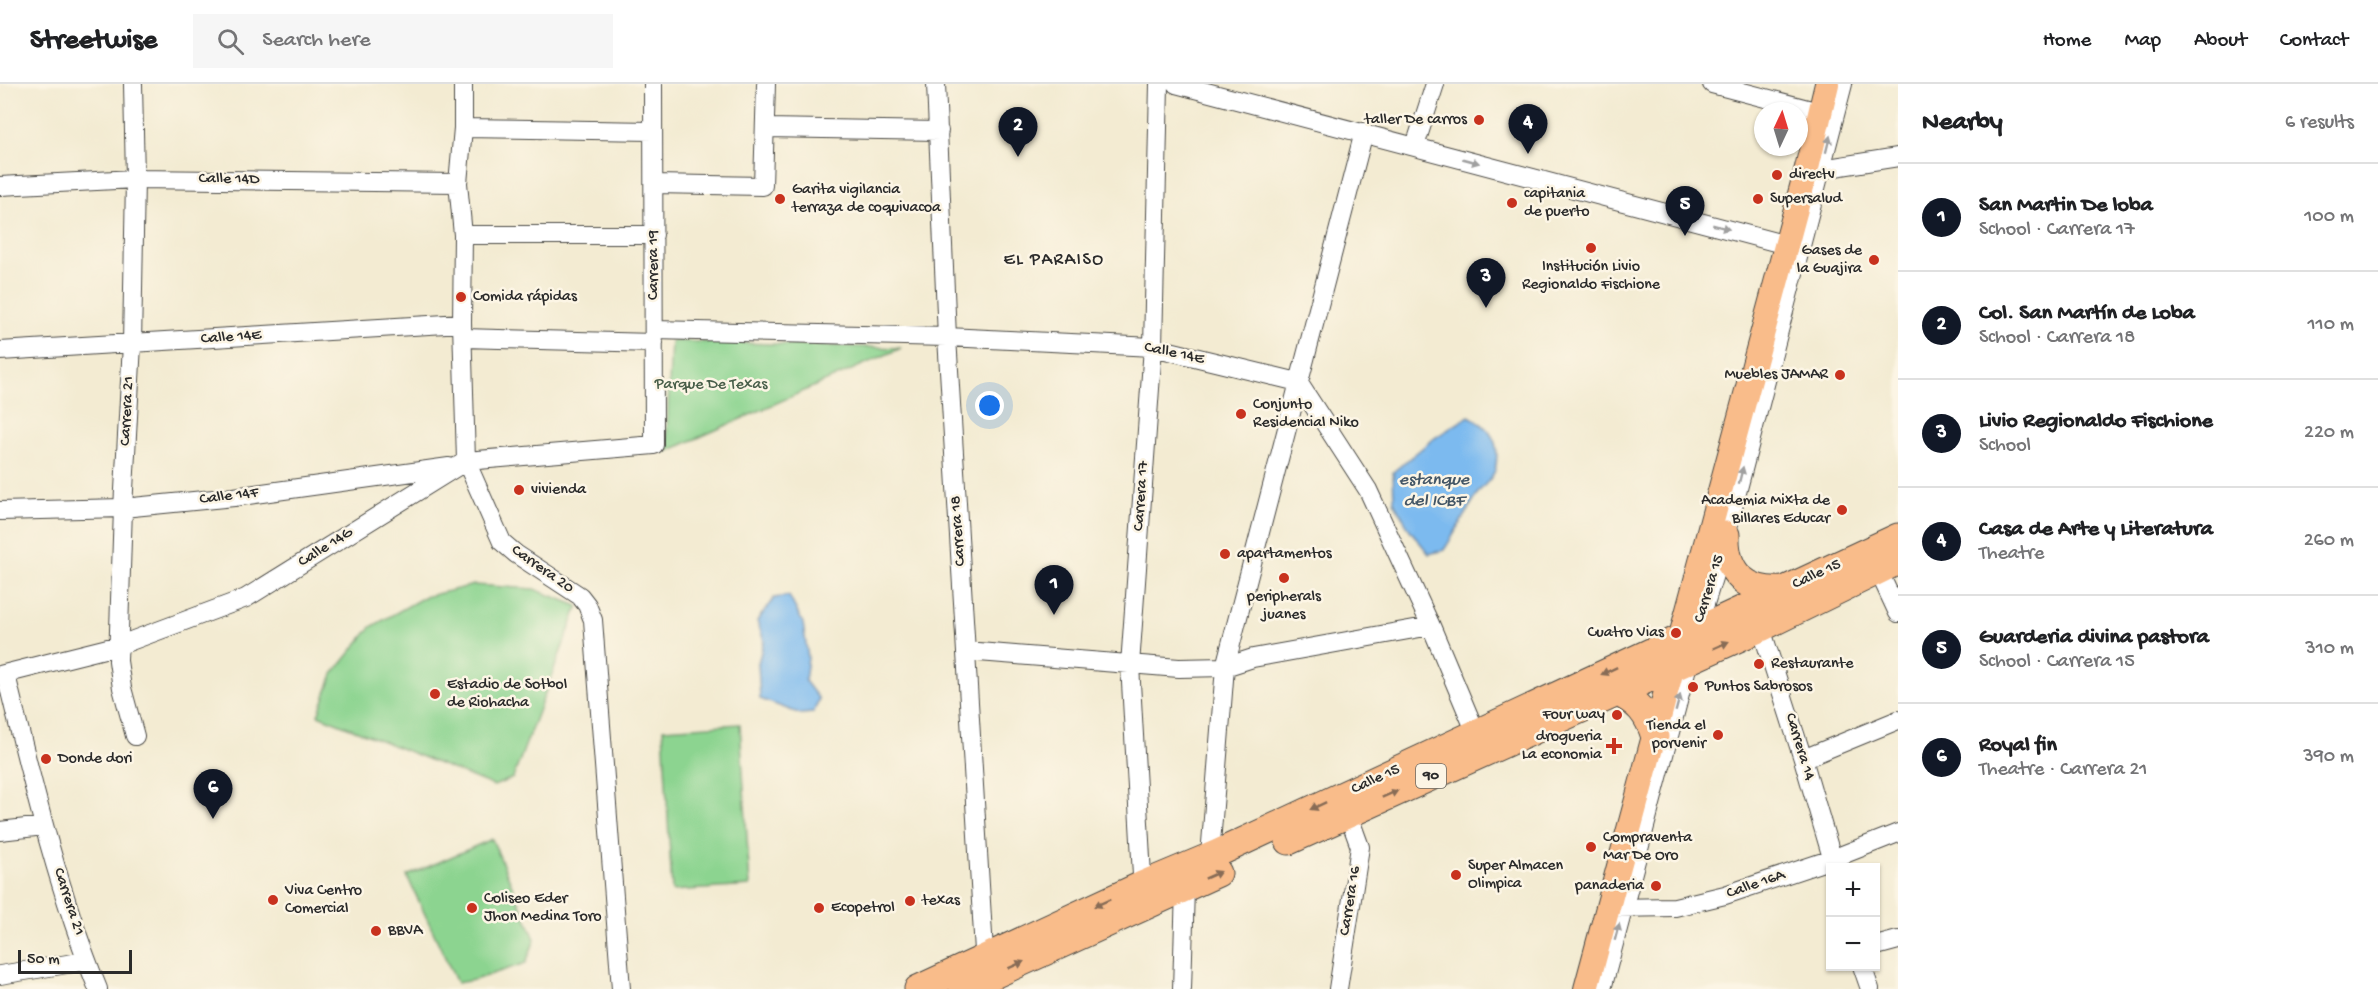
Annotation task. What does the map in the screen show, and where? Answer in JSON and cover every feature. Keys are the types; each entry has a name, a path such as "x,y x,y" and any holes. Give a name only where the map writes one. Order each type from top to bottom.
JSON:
{"highway":[{"path":"1726,535 1725,550 1730,566 1740,578 1753,587 1768,591 1785,590"},
{"name":"Calle 15","path":"1143,896 1185,888 1616,692 1685,648 1785,590 1898,537"},
{"name":"Calle 15","path":"918,989 978,975 1143,896 1210,856 1476,733 1685,648 1761,628 1888,566"},
{"path":"1616,692 1630,699 1642,709 1655,737"}],"main road":[{"name":"Carrera 15","path":"1586,989 1615,908 1655,737 1685,648 1814,169 1820,112 1827,84"}],"street":[{"name":"Carrera 21","path":"133,84 135,179 132,344 118,661 122,688 135,736"},
{"name":"Carrera 20","path":"463,84 463,128 458,183 463,235 461,464 502,542 516,554 580,596 587,605 593,620 621,989"},
{"name":"Carrera 19","path":"653,84 654,445"},
{"path":"654,184 763,186 766,84"},
{"name":"Carrera 18","path":"936,84 947,337 966,651 978,975"},
{"name":"Carrera 17","path":"1143,896 1130,665 1153,347 1158,84"},
{"path":"1176,84 1793,246"},
{"path":"1415,146 1435,84"},
{"path":"1712,84 1820,112"},
{"name":"Carrera 15","path":"1814,169 1843,84"},
{"path":"463,128 652,131"},
{"path":"766,128 939,130"},
{"path":"1210,856 1225,667 1364,132"},
{"path":"1814,169 1898,157"},
{"name":"Calle 14D","path":"0,186 135,179 458,183"},
{"path":"463,235 654,235"},
{"name":"Carrera 15","path":"1602,989 1615,908 1685,648 1726,535 1793,246"},
{"name":"Calle 14E","path":"0,351 463,330 654,336 947,337 1153,347 1298,382"},
{"path":"1298,382 1368,490 1431,626 1476,733"},
{"name":"Calle 14G","path":"3,675 120,645 246,598 461,464 654,445"},
{"name":"Calle 14F","path":"0,511 123,508 234,497 461,464"},
{"path":"1888,566 1898,613"},
{"path":"966,651 1130,665 1179,668 1225,667 1253,658 1431,626"},
{"name":"Carrera 14","path":"1761,628 1833,863"},
{"name":"Carrera 21","path":"3,675 44,826 86,961 98,989"},
{"path":"1803,759 1898,720"},
{"name":"Carrera 16","path":"1338,989 1360,847 1348,814"},
{"path":"0,831 44,826"},
{"name":"Calle 16A","path":"1833,863 1898,833"},
{"name":"Calle 16A","path":"1615,908 1675,907 1695,903 1826,865"},
{"path":"1182,989 1185,888"},
{"path":"1880,945 1898,940"},
{"path":"0,975 86,961"},
{"path":"1864,971 1870,989"}],"green space":[{"name":"Parque De Texas","path":"671,341 901,348 666,452"},
{"name":"Estadio de Sotbol de Riohacha","path":"474,585 534,589 578,606 513,778 494,786 318,715 333,674 371,627 424,597"},
{"path":"740,724 750,886 672,891 663,729"},
{"name":"Coliseo Eder Jhon Medina Toro","path":"492,839 535,939 526,963 474,980 457,983 407,876"}],"water":[{"name":"estanque del ICBF","path":"1469,416 1484,426 1493,438 1497,452 1495,470 1478,493 1444,550 1429,554 1410,530 1394,502 1393,472 1433,439"},
{"path":"789,596 803,623 808,658 805,681 819,699 813,713 801,714 760,699 758,663 764,641 757,621 774,598"}],"place":[{"name":"taller De carros","path":"1479,120"},
{"name":"Casa de Arte y Literatura","path":"1528,154"},
{"name":"Col. San Martín de Loba","path":"1018,157"},
{"name":"directv","path":"1777,175"},
{"name":"Garita vigilancia terraza de coquivacoa","path":"780,199"},
{"name":"Supersalud","path":"1758,199"},
{"name":"capitania de puerto","path":"1512,203"},
{"name":"Guarderia divina pastora","path":"1685,236"},
{"name":"Institución Livio Regionaldo Fischione","path":"1591,248"},
{"name":"Gases de la Guajira","path":"1874,260"},
{"name":"Comida rápidas","path":"461,297"},
{"name":"Livio Regionaldo Fischione","path":"1486,308"},
{"name":"Muebles JAMAR","path":"1840,375"},
{"name":"Conjunto Residencial Niko","path":"1241,414"},
{"name":"vivienda","path":"519,490"},
{"name":"Academia Mixta de Billares Educar","path":"1842,510"},
{"name":"apartamentos","path":"1225,554"},
{"name":"peripherals juanes","path":"1284,578"},
{"name":"San Martin De loba","path":"1054,615"},
{"name":"Cuatro Vias","path":"1676,633"},
{"name":"Restaurante","path":"1759,664"},
{"name":"Puntos Sabrosos","path":"1693,687"},
{"name":"Estadio de Sotbol de Riohacha","path":"435,694"},
{"name":"Four way","path":"1617,715"},
{"name":"Tienda el porvenir","path":"1718,735"},
{"name":"drogueria La economia","path":"1614,746"},
{"name":"Donde dori","path":"46,759"},
{"name":"Royal fin","path":"213,819"},
{"name":"Compraventa Mar De Oro","path":"1591,847"},
{"name":"Super Almacen Olimpica","path":"1456,875"},
{"name":"panaderia","path":"1656,886"},
{"name":"Viva Centro Comercial","path":"273,900"},
{"name":"texas","path":"910,901"},
{"name":"Coliseo Eder Jhon Medina Toro","path":"472,908"},
{"name":"Ecopetrol","path":"819,908"},
{"name":"BBVA","path":"376,931"}],"district":[{"name":"EL PARAISO","path":"1054,260"}]}
